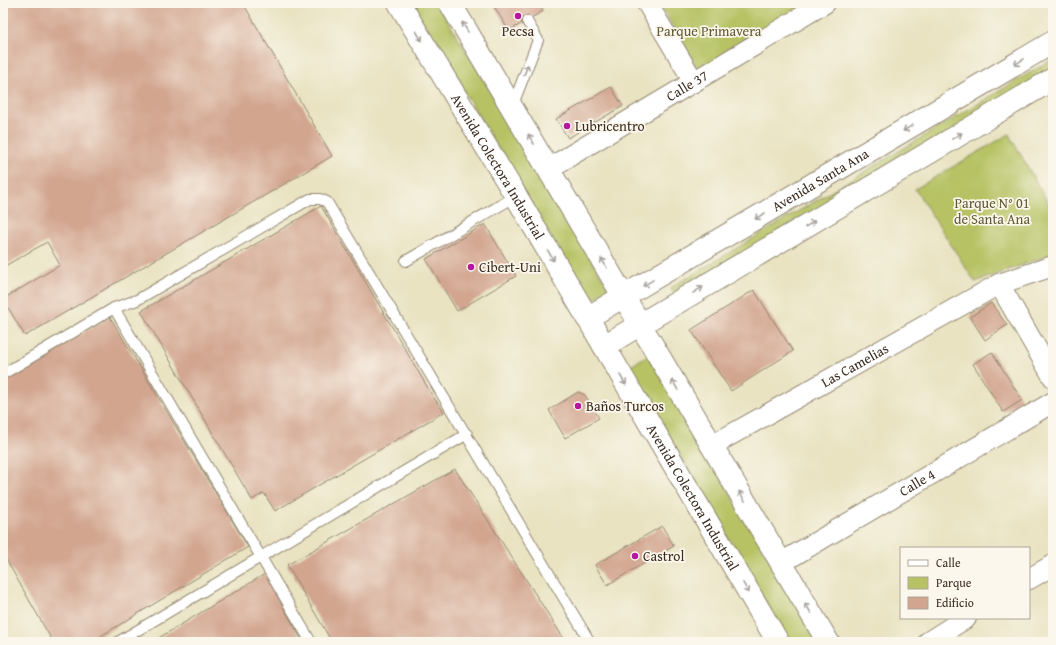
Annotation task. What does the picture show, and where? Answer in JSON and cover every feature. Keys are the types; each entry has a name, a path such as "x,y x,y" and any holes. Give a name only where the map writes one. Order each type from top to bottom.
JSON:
{"main road":[{"name":"Avenida Colectora Industrial","path":"399,3 516,196 778,642"},
{"path":"450,3 828,642"},
{"name":"Avenida Santa Ana","path":"587,318 1053,42"},
{"path":"604,346 1053,79"}],"street":[{"path":"647,3 694,82"},
{"name":"Calle 37","path":"548,169 825,3"},
{"name":"Las Camelias","path":"711,446 999,284 1053,266"},
{"path":"999,284 1053,377"},
{"name":"Calle 4","path":"781,563 1053,402"},
{"path":"1030,578 1053,565"},
{"path":"928,642 964,619"}],"lane":[{"path":"512,107 538,40 527,21"},
{"path":"406,261 516,196"},
{"path":"3,374 114,308 137,300 310,199 320,199 327,202 590,642"},
{"path":"114,308 311,642"},
{"path":"118,642 467,434"}],"green space":[{"path":"411,3 437,3 608,290 592,300 589,300"},
{"name":"Parque Primavera","path":"659,3 813,3 699,71"},
{"path":"1053,59 1053,75 677,299 670,288"},
{"name":"Parque N° 01 de Santa Ana","path":"1009,134 1053,212 1053,254 975,282 915,189"},
{"path":"648,356 817,638 810,642 789,642 630,369 631,366"}],"building":[{"path":"3,3 243,3 332,156 25,336 3,299 60,265 47,242 3,267"},
{"name":"Pecsa","path":"492,3 538,3 543,11 509,31"},
{"path":"611,87 623,106 568,138 556,119"},
{"path":"321,206 432,395 444,412 275,511 264,493 252,500 141,311"},
{"name":"Cibert-Uni","path":"485,224 516,276 457,311 426,259"},
{"path":"754,290 793,351 731,391 691,330"},
{"path":"991,303 1007,325 985,340 970,317"},
{"path":"110,317 248,547 91,642 53,642 3,554 3,379"},
{"path":"992,352 1022,400 1003,412 973,364"},
{"path":"578,392 585,395 599,418 565,438 549,410"},
{"path":"455,469 566,642 332,642 287,565"},
{"name":"Castrol","path":"662,526 674,546 607,585 595,565"},
{"path":"265,574 303,642 152,642"}],"place":[{"name":"Pecsa","path":"518,16"},
{"name":"Lubricentro","path":"567,126"},
{"name":"Cibert-Uni","path":"471,267"},
{"name":"Baños Turcos","path":"578,406"},
{"name":"Castrol","path":"635,556"}]}
